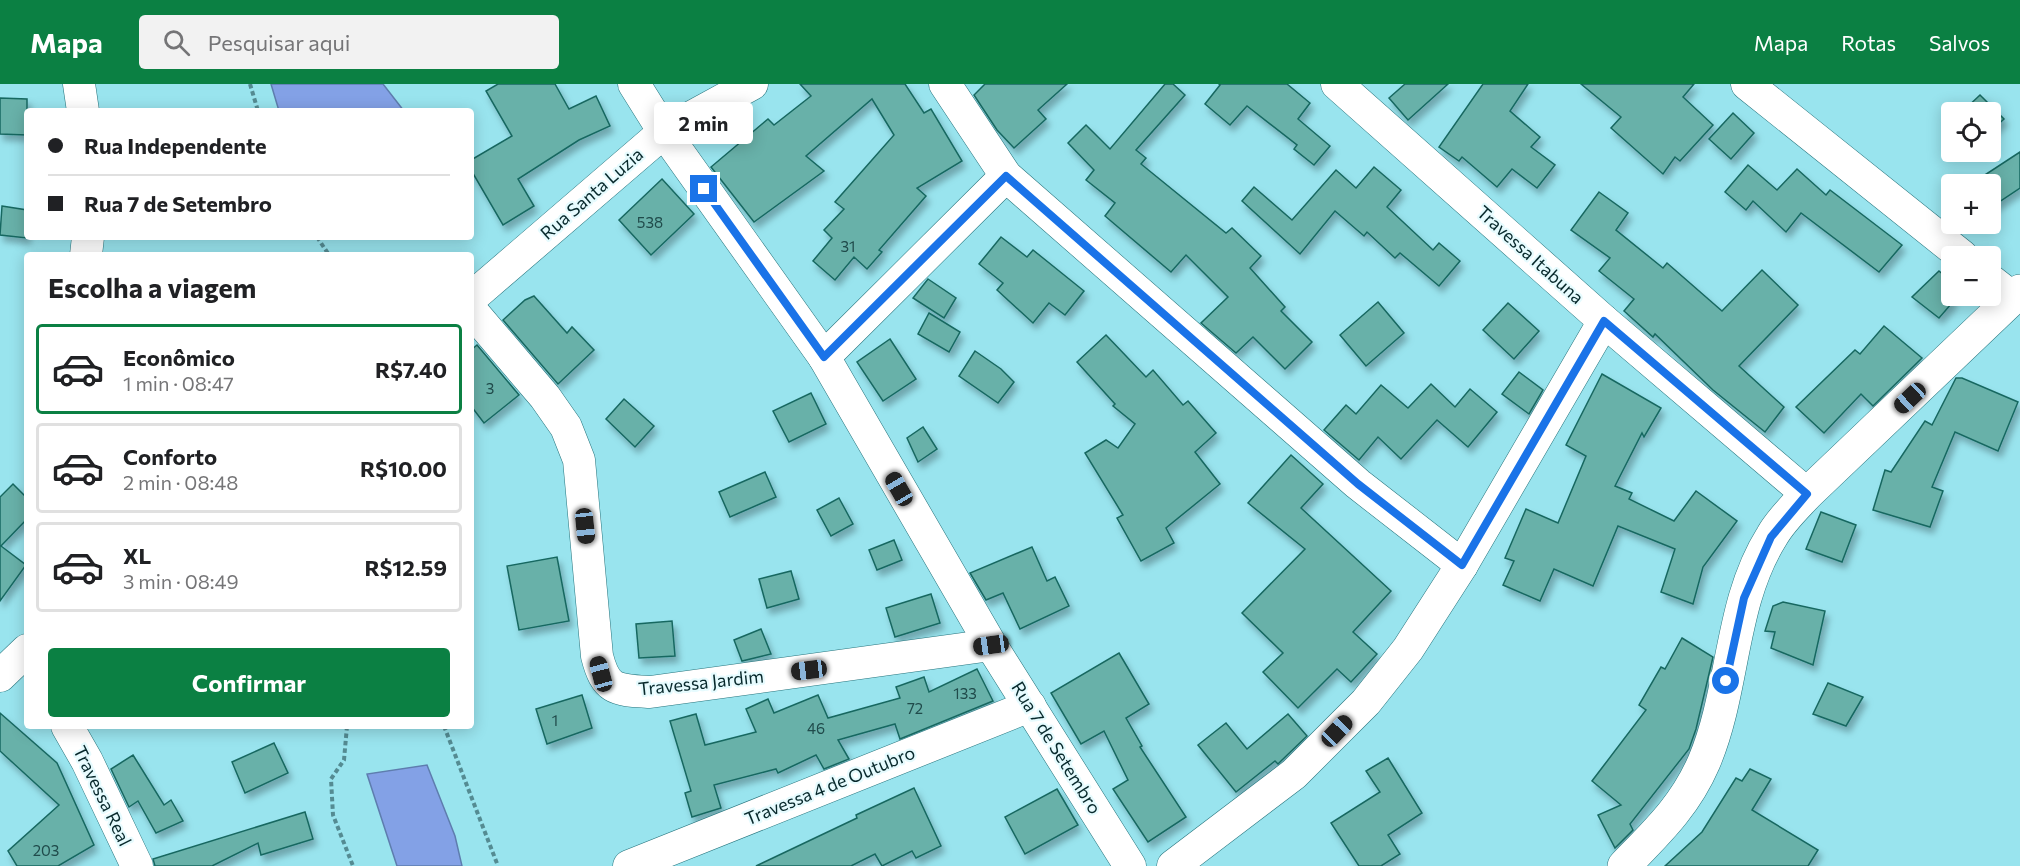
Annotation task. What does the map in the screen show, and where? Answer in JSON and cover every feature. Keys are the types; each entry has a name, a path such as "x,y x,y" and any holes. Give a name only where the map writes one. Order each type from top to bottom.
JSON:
{"street":[{"path":"79,84 83,108"},
{"name":"Rua 7 de Setembro","path":"634,84 664,132 824,357 991,645 1130,866"},
{"name":"Rua Santa Luzia","path":"474,295 664,132 752,84"},
{"name":"Travessa Itabuna","path":"1337,84 1604,321 1807,494"},
{"path":"1747,84 1950,246"},
{"path":"960,90 1006,176 1358,484 1462,565"},
{"path":"824,357 1006,176"},
{"path":"1624,866 1680,808 1704,761 1718,715 1744,598 1771,537 1807,494 2008,290"},
{"name":"Travessa Jardim","path":"474,314 544,397 566,427 579,460 597,656 601,674 608,684 618,690 650,692 991,645"},
{"path":"1173,866 1294,774 1366,702 1407,649 1462,565 1604,321"},
{"path":"0,676 24,654"},
{"name":"Travessa 4 de Outubro","path":"629,866 1030,706"},
{"name":"Travessa Real","path":"69,729 87,761 137,866"}],"path":[{"path":"250,84 257,108"},
{"path":"319,240 328,252"},
{"path":"347,729 344,760 331,779 333,815 353,866"},
{"path":"445,729 498,866"}],"water":[{"path":"271,84 383,84 402,108 278,108"},
{"path":"427,765 455,836 462,866 397,866 367,774"}],"building":[{"path":"498,84 555,84 569,109 596,96 610,126 579,140 518,179 534,206 503,225 474,175 474,158 512,136 486,91"},
{"path":"800,84 905,84 924,113 931,109 962,161 917,188 926,196 879,250 882,252 867,269 854,257 835,280 813,261 832,238 824,230 844,209 835,202 894,135 872,99 806,156 824,171 754,222 711,167 768,119 774,125 811,96"},
{"path":"985,84 1067,84 1038,110 1046,119 1014,148 997,130 974,95"},
{"path":"1165,84 1173,84 1185,95 1136,150 1146,158 1141,164 1226,233 1232,228 1261,256 1250,268 1285,307 1281,311 1312,342 1285,369 1253,337 1236,353 1201,323 1228,297 1186,255 1171,272 1105,216 1115,203 1086,180 1094,170 1068,143 1086,125 1110,149"},
{"path":"1219,84 1287,84 1310,103 1298,119 1330,146 1314,165 1294,149 1297,145 1247,106 1230,125 1205,104"},
{"path":"1405,84 1448,84 1408,120 1389,98"},
{"path":"1483,84 1528,84 1510,111 1540,137 1531,147 1555,165 1537,188 1512,169 1497,187 1462,157 1459,161 1439,147"},
{"path":"1581,84 1694,84 1683,97 1713,125 1680,161 1675,157 1663,174 1611,128 1621,117"},
{"path":"1980,95 1987,102 1973,102"},
{"path":"0,98 27,99 27,108 24,108 24,135 0,134"},
{"path":"1733,113 1754,133 1731,159 1709,139"},
{"path":"2020,152 2020,188 2001,201 2001,174 1986,174"},
{"path":"1748,165 1777,190 1797,169 1826,195 1830,190 1902,245 1879,272 1801,213 1786,232 1753,201 1746,210 1725,192"},
{"path":"1374,167 1401,190 1387,207 1433,250 1439,243 1460,261 1439,286 1400,253 1395,258 1367,232 1364,236 1335,211 1300,254 1242,201 1254,187 1292,220 1336,170 1356,188"},
{"path":"662,179 694,214 651,255 619,220"},
{"path":"1599,192 1628,213 1616,230 1663,268 1667,263 1722,311 1762,270 1798,305 1739,366 1784,407 1765,432 1713,390 1655,334 1653,337 1624,311 1634,299 1599,271 1610,258 1571,230"},
{"path":"2,206 24,210 24,238 0,235"},
{"path":"1001,237 1027,257 1033,250 1084,291 1065,315 1049,303 1033,323 997,290 1003,283 979,264"},
{"path":"1939,271 1941,273 1941,306 1949,306 1939,318 1912,297"},
{"path":"928,279 956,298 944,318 913,298"},
{"path":"534,296 567,333 572,327 594,350 558,384 503,320 525,300"},
{"path":"1378,302 1404,333 1366,366 1340,335"},
{"path":"1508,303 1539,331 1514,359 1483,330"},
{"path":"929,313 960,332 949,352 918,334"},
{"path":"1884,326 1922,358 1873,406 1861,394 1824,433 1796,407 1855,350 1860,354"},
{"path":"1106,335 1146,377 1153,370 1183,405 1188,401 1216,433 1195,452 1220,484 1166,528 1174,543 1141,561 1117,518 1123,515 1085,453 1106,440 1118,448 1135,424 1113,406 1115,404 1077,362"},
{"path":"890,339 916,379 883,401 857,362"},
{"path":"477,345 519,395 484,423 474,410 474,348"},
{"path":"975,351 1001,369 1014,382 998,403 959,376"},
{"path":"1519,372 1543,390 1529,414 1502,394"},
{"path":"1602,374 1661,408 1644,437 1642,433 1615,486 1632,493 1629,499 1674,521 1696,491 1737,521 1703,567 1693,604 1661,592 1675,549 1618,526 1593,586 1554,569 1540,601 1503,585 1514,561 1505,558 1526,509 1558,523 1586,456 1566,445"},
{"path":"1956,378 1962,378 2018,402 1998,451 1955,432 1932,487 1943,491 1930,527 1873,510 1885,470 1891,472 1925,421 1932,425"},
{"path":"1431,384 1455,407 1470,389 1497,412 1468,447 1437,420 1401,459 1378,437 1359,460 1324,430 1346,405 1356,414 1381,385 1408,408"},
{"path":"811,393 826,424 789,442 773,411"},
{"path":"624,399 654,426 635,447 606,419"},
{"path":"923,427 937,449 918,462 907,438"},
{"path":"1291,455 1323,484 1301,508 1391,591 1353,632 1377,654 1351,682 1337,669 1298,708 1263,672 1283,653 1242,613 1305,549 1248,503"},
{"path":"765,472 776,497 730,517 719,492"},
{"path":"13,484 24,495 24,522 1,546 24,563 24,568 0,601 0,497"},
{"path":"839,498 853,524 831,536 817,510"},
{"path":"1821,512 1856,525 1842,562 1806,549"},
{"path":"894,540 902,560 877,570 869,550"},
{"path":"1032,547 1047,581 1055,577 1069,606 1020,629 1003,593 986,600 970,573"},
{"path":"557,557 569,621 519,630 507,566"},
{"path":"791,571 799,599 767,608 759,579"},
{"path":"931,594 940,623 895,637 886,608"},
{"path":"1783,602 1825,611 1813,665 1771,648 1775,632 1765,631 1773,606"},
{"path":"672,621 675,656 639,658 636,624"},
{"path":"761,629 771,654 742,661 734,640"},
{"path":"1682,638 1713,657 1696,729 1689,749 1630,824 1633,830 1615,848 1598,815 1621,805 1592,781 1646,710 1639,705 1661,667 1665,669"},
{"path":"1119,653 1149,704 1126,718 1142,746 1140,747 1186,817 1148,842 1113,789 1128,780 1104,731 1081,744 1051,693"},
{"path":"977,669 993,701 900,739 895,724 838,740 849,759 824,769 816,755 778,773 776,769 714,785 721,808 692,817 685,793 691,791 670,721 696,714 705,745 756,732 746,709 768,699 774,713 818,695 828,718 900,698 896,687 924,677 929,692"},
{"path":"1828,683 1863,697 1846,726 1813,714"},
{"path":"582,695 592,728 547,744 536,709"},
{"path":"0,713 57,763 94,845 58,866 17,866 8,851 59,805 0,751"},
{"path":"1288,714 1307,736 1278,764 1275,761 1236,792 1198,745 1226,723 1247,749"},
{"path":"274,743 288,773 245,793 232,762"},
{"path":"133,755 164,805 171,800 183,821 156,833 138,801 129,807 111,769"},
{"path":"1388,758 1422,813 1388,835 1400,854 1381,866 1359,866 1331,823 1380,792 1366,771"},
{"path":"1750,769 1771,779 1752,810 1818,850 1808,866 1665,866 1702,832 1736,778 1742,781"},
{"path":"914,788 941,846 916,858 912,851 882,866 875,854 851,866 756,866 857,818 856,815"},
{"path":"1057,789 1078,825 1025,854 1005,817"},
{"path":"305,812 313,839 261,855 258,843 212,866 155,866 153,859"}],"route":[{"path":"704,189 824,357 1006,176 1358,484 1462,565 1604,321 1807,494 1771,537 1744,598 1726,681"}]}
